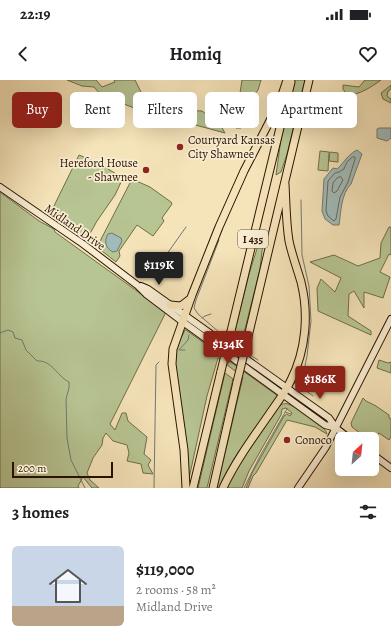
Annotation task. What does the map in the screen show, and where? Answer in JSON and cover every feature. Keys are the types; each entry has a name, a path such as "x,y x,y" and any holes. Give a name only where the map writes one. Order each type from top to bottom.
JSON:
{"highway":[{"path":"186,488 184,450 172,364 173,349 192,295 226,209 280,100 287,80"},
{"name":"I 435","path":"193,488 291,80"},
{"name":"I 435","path":"212,488 309,80"},
{"path":"223,488 239,459 285,391 295,370 301,352 305,317 301,283 291,250 288,233 284,184"},
{"path":"170,305 178,307 183,305 192,295"}],"main road":[{"name":"Midland Drive","path":"0,187 83,244 137,285 146,294 184,319 285,391 329,418 336,428 341,432"},
{"name":"Midland Drive","path":"137,285 148,289 170,305 184,319"},
{"path":"298,488 314,465 336,428 391,319"},
{"path":"379,459 391,468"}],"green space":[{"path":"67,80 96,80 102,87 115,82 114,80 135,80 141,92 133,92 133,108 125,104 125,92 98,92 94,87 82,86"},
{"path":"242,80 261,80 256,92 240,92"},
{"path":"295,80 305,80 302,92 292,92"},
{"path":"365,80 381,80 357,94 357,92 345,92 343,85 359,87"},
{"path":"391,85 391,89 388,91 387,96 391,99 391,103 383,99 381,93"},
{"path":"197,111 202,111 205,113 205,128 197,125"},
{"path":"206,128 222,128 225,133"},
{"path":"284,128 293,128 281,172 276,175"},
{"path":"320,151 329,152 328,171 318,170"},
{"path":"330,152 338,153 338,162 329,161"},
{"path":"79,155 98,163 123,178 115,195 97,221 87,239 51,212"},
{"path":"132,179 150,187 172,204 162,218 164,221 153,236 137,225 119,251 120,256 116,262 97,247"},
{"path":"0,192 39,221 54,229 55,232 166,312 110,424 115,430 122,413 126,413 128,421 147,437 144,454 151,460 148,465 153,474 143,473 141,464 127,461 129,453 127,445 113,441 106,433 103,438 102,445 93,458 87,473 90,480 99,488 92,488 83,477 78,486 79,488 0,488"},
{"path":"389,227 391,227 391,255 389,254 380,272 390,277 383,298 364,292 364,308 354,291 349,294 348,316 371,331 371,335 318,311 317,288 321,279 335,292 341,278 310,262 334,255 358,266 380,258 381,243"},
{"path":"262,233 264,234 260,269 243,337 235,331 249,274"},
{"path":"185,330 278,396 220,488 217,488 243,377 218,358 207,396 188,483 175,361 177,346"},
{"path":"379,360 388,363 391,362 391,373 377,368"},
{"path":"225,373 233,379 207,488 198,488"},
{"path":"363,398 389,415 389,418 391,419 391,437 389,440 379,432 359,432 352,427 351,423"},
{"path":"282,404 288,404 304,413 322,426 327,434 315,427 287,420 253,476 248,488 246,488 253,471 284,416 287,414 290,416 292,413 286,408 282,409 281,415 249,471 242,488 226,488 240,463"}],"water":[{"path":"391,128 391,138 387,141 377,138 377,129"},
{"path":"357,150 362,154 351,184 343,198 339,225 333,225 325,219 322,211 324,179 333,168 337,169 353,152"},
{"path":"112,233 121,238 122,241 117,251 113,252 108,248 106,242 108,234"}],"waterway":[{"path":"300,390 307,356 311,321 309,286 302,255 301,200"},
{"path":"152,275 186,227"},
{"path":"219,240 194,308 198,314 227,339"},
{"path":"202,318 211,314"},
{"path":"0,333 8,330 13,332 15,338 22,340 26,350 37,361 47,363 69,382 66,399 67,438 71,460 85,488"},
{"path":"179,350 188,340 189,335"},
{"path":"231,342 241,349"},
{"path":"180,350 185,350"},
{"path":"247,353 258,360"},
{"path":"154,488 156,365 159,362"},
{"path":"292,383 301,383"},
{"path":"301,387 313,396"},
{"path":"244,488 260,456 287,409"},
{"path":"285,412 291,414"}],"place":[{"name":"Courtyard Kansas City Shawnee","path":"180,147"},
{"name":"Hereford House - Shawnee","path":"146,170"},
{"name":"Conoco","path":"287,440"}]}
